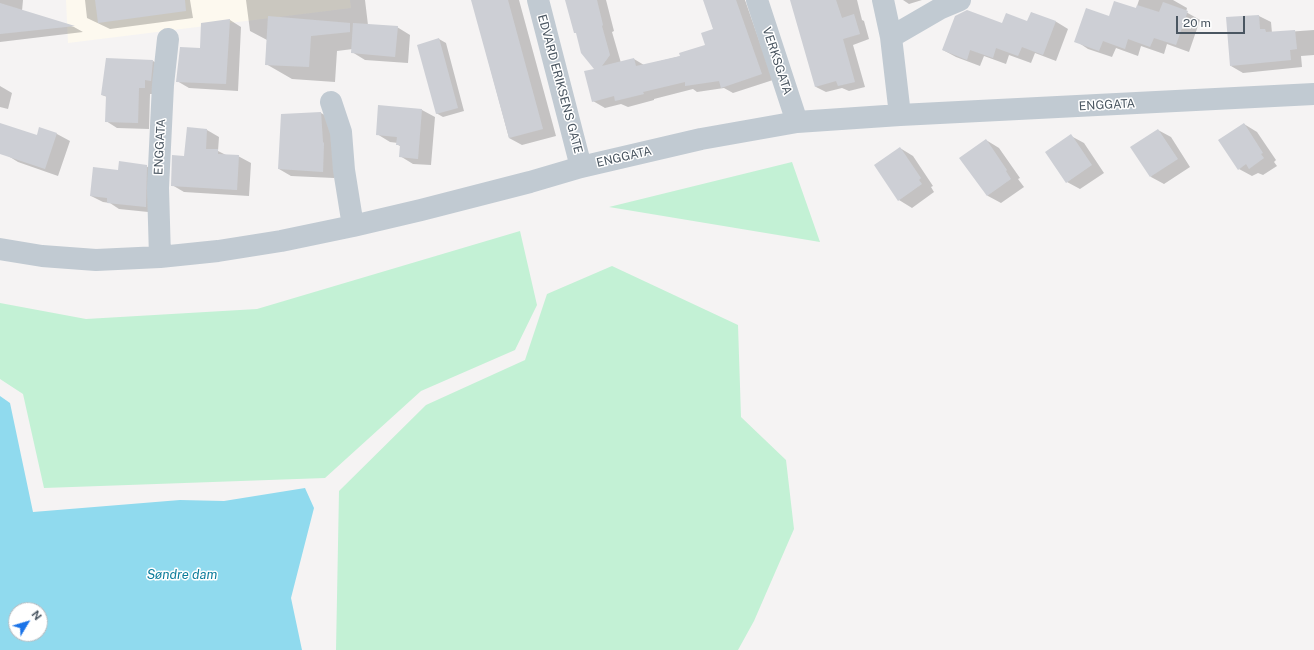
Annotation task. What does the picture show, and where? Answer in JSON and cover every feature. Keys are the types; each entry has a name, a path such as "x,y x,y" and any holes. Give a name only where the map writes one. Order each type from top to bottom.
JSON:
{"street":[{"name":"EDVARD ERIKSENS GATE","path":"538,0 582,167"},
{"name":"VERKSGATA","path":"757,0 797,122"},
{"path":"883,0 891,37 900,115"},
{"path":"891,37 940,8 960,0"},
{"name":"ENGGATA","path":"160,257 158,188 163,85 168,38"},
{"name":"ENGGATA","path":"0,249 42,256 96,260 160,257 218,251 280,241 353,226 516,186 582,167 701,139 797,122 900,115 1314,94"},
{"path":"331,102 341,132 344,170 353,226"}],"shaded area":[{"path":"66,0 350,0 351,8 68,43"}],"green space":[{"path":"792,162 820,242 609,207"},
{"path":"520,231 537,305 515,350 421,391 325,478 44,488 23,394 0,379 0,303 86,319 257,309"},
{"path":"612,266 738,325 741,417 786,460 794,529 754,621 738,650 336,650 339,491 426,405 525,360 547,294"}],"water":[{"name":"Søndre dam","path":"0,396 10,403 33,512 180,500 224,501 305,488 314,508 291,598 302,650 0,650"}],"building":[{"path":"95,0 185,0 186,11 98,23"},
{"path":"471,0 508,0 543,129 509,138"},
{"path":"565,0 597,0 610,55 602,66 634,58 636,66 680,56 679,53 705,45 701,33 713,29 703,0 736,0 762,74 721,88 719,81 685,86 685,82 643,92 644,94 615,101 614,96 592,102 584,71 594,69 581,53"},
{"path":"790,0 836,0 842,18 854,14 860,34 843,39 855,82 838,86 836,81 815,87"},
{"path":"1114,1 1136,8 1137,5 1159,12 1163,2 1188,11 1176,45 1154,38 1150,47 1128,39 1125,49 1103,41 1099,51 1074,42 1086,8 1109,16"},
{"path":"0,3 75,26 0,34"},
{"path":"967,10 1002,23 1006,13 1027,21 1031,12 1056,21 1043,55 1022,47 1018,56 996,48 993,58 970,50 967,60 942,50 955,16"},
{"path":"1259,15 1260,29 1265,29 1266,32 1295,30 1297,49 1290,50 1291,60 1230,66 1226,17"},
{"path":"268,16 350,23 350,32 311,36 309,67 265,65"},
{"path":"230,19 226,84 176,82 180,47 200,48 201,23"},
{"path":"353,23 398,26 395,57 351,53"},
{"path":"439,38 458,108 436,114 417,45"},
{"path":"106,58 153,60 151,81 145,80 145,88 139,88 138,123 105,122 106,96 101,95"},
{"path":"378,105 422,109 418,159 399,157 400,145 396,145 397,137 376,135"},
{"path":"321,112 324,143 323,172 278,169 281,114"},
{"path":"0,123 37,135 39,127 57,133 45,169 0,154"},
{"path":"1244,123 1263,153 1261,154 1264,158 1249,169 1246,164 1238,170 1218,140"},
{"path":"187,127 207,129 206,149 218,149 218,154 239,155 237,190 171,186 172,155 184,156"},
{"path":"1158,129 1178,159 1150,177 1130,147"},
{"path":"1071,134 1092,165 1066,183 1045,152"},
{"path":"986,139 1007,170 1006,171 1011,179 987,196 959,158"},
{"path":"900,147 921,178 919,180 922,184 898,201 874,165"},
{"path":"119,161 147,165 146,207 107,203 107,198 90,196 93,167 118,170"}]}
